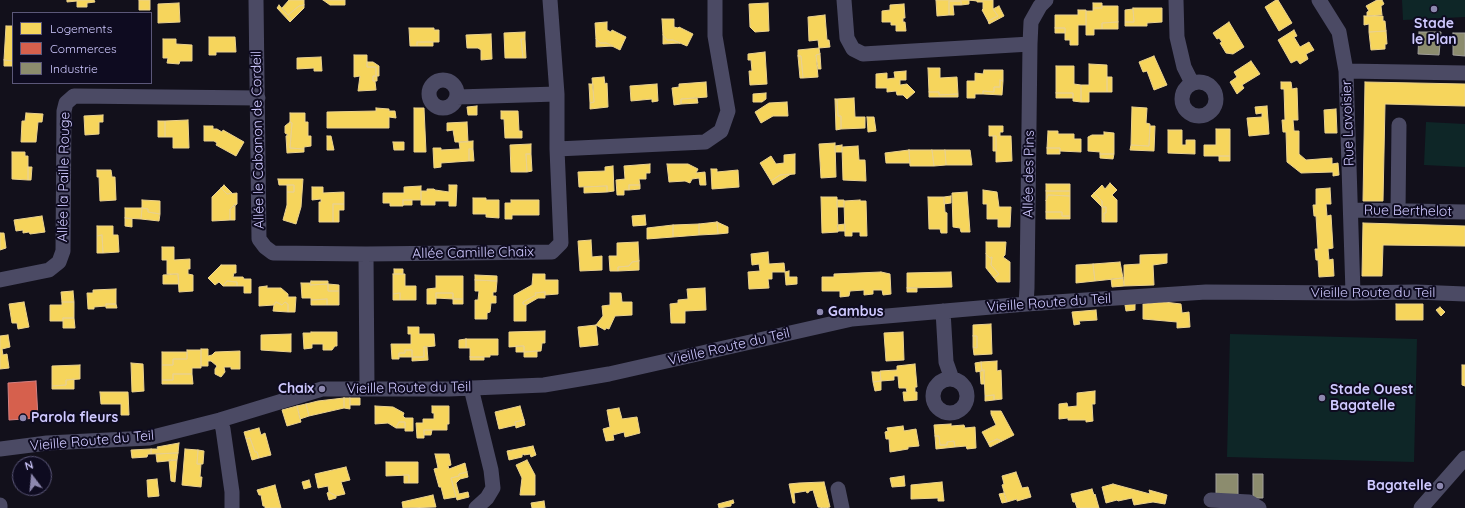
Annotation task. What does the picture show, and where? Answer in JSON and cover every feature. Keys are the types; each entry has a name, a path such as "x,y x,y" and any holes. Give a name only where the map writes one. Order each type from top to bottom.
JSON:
{"street":[{"name":"Allée le Cabanon de Cordeil","path":"256,0 259,240 265,247 273,252 366,254"},
{"name":"Allée Camille Chaix","path":"366,254 552,252 561,243 557,149 557,94 550,0"},
{"path":"557,149 705,142 721,131 728,111 715,36 715,0"},
{"path":"844,0 847,38 853,49 863,54 1030,44"},
{"name":"Allée des Pins","path":"1026,304 1031,22 1040,6 1046,0"},
{"path":"1176,0 1177,37 1184,66 1192,83"},
{"path":"1319,0 1339,32 1346,71"},
{"name":"Rue Lavoisier","path":"1354,294 1346,71 1465,73"},
{"path":"457,97 557,94"},
{"name":"Allée la Paille Rouge","path":"0,280 49,270 59,262 63,251 64,111 66,103 74,96 258,98"},
{"path":"1398,211 1399,124"},
{"name":"Rue Berthelot","path":"1351,210 1465,212"},
{"path":"366,254 367,388"},
{"name":"Vieille Route du Teil","path":"0,449 46,443 149,438 220,420 322,389 470,388 544,385 602,376 852,319 1026,304 1206,292 1354,294 1416,292 1465,294"},
{"path":"943,311 946,362 952,380"},
{"path":"470,388 491,470 493,488 487,498 476,508"},
{"path":"220,420 223,429 232,492 232,508"},
{"path":"1421,508 1465,458"},
{"path":"838,489 842,508"},
{"path":"1211,500 1249,502 1259,508"}],"green space":[{"name":"Stade le Plan","path":"1402,0 1465,0 1465,17 1403,20"},
{"path":"1426,122 1465,124 1465,167 1424,165"},
{"name":"Stade Ouest Bagatelle","path":"1230,334 1417,339 1414,462 1227,457"}],"building: Logements":[{"path":"67,0 94,0 95,2 87,3 87,7 77,7 77,1 67,2"},
{"path":"139,0 150,0 150,10 139,10"},
{"path":"289,0 304,0 304,5 299,6 288,15 282,8"},
{"path":"323,0 345,0 345,5 330,5"},
{"path":"936,0 969,0 969,4 961,5 961,1 949,1 949,15 937,16"},
{"path":"969,0 993,0 993,9 998,16 988,21 982,10 983,2"},
{"path":"1278,0 1292,23 1279,31 1265,7"},
{"path":"1377,0 1382,0 1384,4 1381,6 1382,15 1367,16 1367,12 1369,11 1366,6"},
{"path":"949,1 961,1 961,5 953,5 954,15 949,15"},
{"path":"179,3 180,22 158,23 158,4"},
{"path":"768,3 769,31 755,32 750,27 749,4"},
{"path":"1093,3 1102,3 1102,8 1093,8"},
{"path":"904,4 905,18 903,18 903,22 905,22 906,31 896,31 896,25 891,25 891,22 882,22 882,11 890,10 890,5"},
{"path":"279,5 292,20 290,22 277,8"},
{"path":"304,5 304,8 292,20 288,15 299,6"},
{"path":"999,6 1004,16 989,24 988,21 998,16 993,9"},
{"path":"1102,6 1118,6 1118,22 1102,23 1102,29 1094,29 1094,35 1086,35 1086,11 1093,11 1093,8 1102,8"},
{"path":"1133,8 1162,8 1162,22 1147,23 1147,26 1125,26 1125,22 1134,22"},
{"path":"1133,9 1134,22 1125,22 1125,10"},
{"path":"1078,10 1086,10 1086,25 1078,25 1078,45 1070,45 1070,40 1065,40 1065,28 1055,28 1055,15 1078,15"},
{"path":"825,15 827,40 829,40 830,47 819,48 818,40 809,41 808,17"},
{"path":"1364,16 1383,16 1386,31 1369,32 1369,24 1364,25"},
{"path":"662,19 674,19 674,27 679,27 693,34 687,46 673,40 667,40 663,35"},
{"path":"607,22 607,30 611,32 612,30 626,37 620,50 606,43 600,43 596,39 595,23"},
{"path":"1118,22 1118,29 1102,29 1102,23"},
{"path":"1229,22 1244,47 1233,54 1226,53 1220,43 1222,42 1219,38 1217,39 1213,33"},
{"path":"6,26 12,26 12,61 4,60"},
{"path":"409,28 434,28 434,30 439,30 439,42 417,42 417,46 410,46"},
{"path":"1055,28 1065,28 1065,33 1055,33"},
{"path":"1294,30 1297,36 1294,37 1300,47 1309,42 1314,50 1306,54 1308,59 1300,64 1297,60 1291,63 1278,40"},
{"path":"1386,31 1387,44 1385,44 1385,49 1371,50 1369,32"},
{"path":"525,32 525,39 521,39 523,58 505,58 504,33"},
{"path":"491,34 492,59 481,60 481,50 478,48 467,48 466,35"},
{"path":"663,35 667,40 673,40 680,43 663,44"},
{"path":"209,37 235,37 236,52 216,52 216,55 209,55"},
{"path":"163,39 176,39 176,44 192,45 192,61 180,61 179,64 167,63 168,58 163,58"},
{"path":"521,39 525,39 526,58 523,58"},
{"path":"596,39 600,43 606,43 613,46 596,47"},
{"path":"417,42 433,42 433,46 417,46"},
{"path":"819,48 820,54 816,55 818,77 803,78 801,56 798,56 798,50"},
{"path":"765,52 767,84 750,85 749,71 752,71 751,60 748,60 748,54"},
{"path":"820,54 821,69 818,69 816,55"},
{"path":"354,55 367,55 367,67 376,67 376,76 373,76 373,81 375,81 376,90 358,91 360,76 354,77"},
{"path":"798,56 801,56 803,78 800,78"},
{"path":"1154,56 1167,85 1154,90 1147,71 1143,72 1139,62"},
{"path":"321,57 322,71 314,71 314,68 297,69 297,58"},
{"path":"4,60 12,61 12,66 4,66"},
{"path":"1251,61 1260,74 1242,85 1244,88 1237,94 1230,82 1237,77 1234,72"},
{"path":"367,62 373,62 379,66 379,76 377,76 377,81 373,81 373,76 376,76 376,67 367,67"},
{"path":"1089,64 1107,65 1107,92 1089,92 1089,102 1081,102 1081,85 1089,85"},
{"path":"1056,66 1074,66 1074,84 1081,85 1081,102 1073,101 1073,93 1056,93"},
{"path":"928,68 940,68 940,78 957,77 958,94 939,95 939,92 929,92"},
{"path":"984,70 1003,70 1003,81 1000,80 1000,87 994,87 994,92 983,91 983,94 975,94 975,98 967,98 967,81 975,81 975,73 983,74"},
{"path":"906,71 906,80 900,80 900,85 907,84 915,92 907,99 903,95 897,95 896,91 887,92 887,88 876,88 876,74 887,73 887,79 895,78 894,72"},
{"path":"604,77 605,84 607,83 608,107 590,109 590,103 594,102 592,78"},
{"path":"1107,77 1112,77 1112,92 1107,92"},
{"path":"1000,80 1003,81 1002,95 983,94 983,91 994,92 994,87 1000,87"},
{"path":"706,82 707,97 681,99 681,104 674,105 672,88 679,87 679,84"},
{"path":"1281,82 1291,82 1292,89 1297,88 1298,120 1293,120 1294,131 1299,131 1299,154 1306,160 1332,158 1332,164 1338,163 1339,175 1333,176 1333,172 1301,173 1287,162 1286,132 1283,132 1282,120 1285,120 1284,89 1281,89"},
{"path":"1365,82 1465,84 1465,106 1385,104 1383,201 1363,201"},
{"path":"589,84 593,84 594,102 590,103"},
{"path":"657,84 658,101 652,102 652,99 631,101 630,86"},
{"path":"929,92 939,92 939,95 958,94 958,97 929,97"},
{"path":"766,93 766,99 762,102 753,102 753,94"},
{"path":"1056,93 1073,93 1073,98 1056,98"},
{"path":"697,98 698,103 681,104 681,99"},
{"path":"854,98 855,117 865,117 865,128 841,129 841,116 838,116 837,99"},
{"path":"835,99 837,99 838,116 841,116 841,129 836,130"},
{"path":"787,102 788,116 773,116 761,123 755,112 769,103"},
{"path":"477,106 477,115 468,115 467,107"},
{"path":"1267,106 1269,134 1249,136 1247,118 1262,117 1262,113 1256,114 1255,107"},
{"path":"1132,107 1147,108 1146,123 1150,124 1149,146 1131,145"},
{"path":"376,108 395,111 396,118 389,117 389,128 327,128 327,112 376,111"},
{"path":"414,108 424,108 426,152 414,152"},
{"path":"1336,109 1337,133 1325,133 1324,110"},
{"path":"501,111 518,111 519,131 522,131 522,138 505,138 504,119 501,119"},
{"path":"26,113 43,114 42,122 38,122 36,142 21,142 22,121 25,121"},
{"path":"290,113 305,113 305,122 308,122 308,136 311,136 311,146 304,147 304,149 290,148 292,123 290,122"},
{"path":"103,115 103,122 99,122 99,134 85,135 84,116"},
{"path":"867,117 874,117 876,131 868,132"},
{"path":"188,120 189,148 173,148 173,137 165,137 165,121"},
{"path":"158,121 165,121 165,137 158,137"},
{"path":"290,122 292,123 290,148 304,149 304,152 287,153 286,136 288,135 285,133 285,126"},
{"path":"467,122 468,142 455,142 453,130 447,131 447,123"},
{"path":"204,126 213,126 213,129 217,129 222,132 223,130 244,142 236,156 216,145 217,143 214,141 204,141"},
{"path":"989,126 1003,126 1003,132 1000,132 1000,136 1011,136 1012,161 996,162 996,136 989,136"},
{"path":"1150,126 1155,126 1154,151 1130,150 1131,145 1149,146"},
{"path":"1216,129 1230,129 1230,156 1204,156 1204,145 1216,145"},
{"path":"1168,130 1182,130 1182,145 1186,145 1186,140 1195,140 1195,154 1168,153"},
{"path":"1048,131 1058,131 1058,134 1074,134 1074,139 1081,139 1081,152 1060,151 1060,148 1047,148"},
{"path":"1104,132 1114,133 1114,154 1100,154 1100,152 1088,151 1088,137 1092,135 1104,135"},
{"path":"327,136 331,136 334,150 327,150"},
{"path":"993,136 996,136 996,151 993,151"},
{"path":"473,141 473,149 469,149 469,161 441,163 441,167 434,168 433,148 441,148 441,150 460,149 459,142"},
{"path":"393,142 404,142 404,150 394,150"},
{"path":"835,143 836,177 821,178 819,144"},
{"path":"531,144 531,154 526,154 527,172 511,172 510,145"},
{"path":"842,145 842,152 835,152 835,146"},
{"path":"858,146 859,160 865,160 866,181 843,180 842,147"},
{"path":"1047,148 1060,148 1060,154 1047,154"},
{"path":"469,149 473,149 474,161 469,161"},
{"path":"909,150 932,150 934,166 910,166"},
{"path":"909,150 910,163 886,163 885,153"},
{"path":"932,150 945,150 946,165 934,166"},
{"path":"945,150 970,150 972,165 946,165"},
{"path":"12,152 25,152 25,156 28,156 28,180 12,179"},
{"path":"526,154 531,154 532,171 527,172"},
{"path":"795,154 795,174 780,175 771,181 760,163 771,156 776,164 784,163 784,155"},
{"path":"1100,154 1114,154 1113,159 1100,158"},
{"path":"1219,156 1230,156 1230,161 1219,161"},
{"path":"650,164 650,173 646,173 646,179 639,179 640,185 629,185 629,190 624,190 624,195 617,195 616,180 625,179 624,166"},
{"path":"667,164 688,164 698,169 696,173 705,172 706,185 700,185 699,178 692,179 690,183 685,181 669,182"},
{"path":"613,166 614,191 607,192 607,186 579,187 578,172 605,171 605,167"},
{"path":"28,167 32,167 31,180 28,180"},
{"path":"711,169 717,169 717,172 738,170 739,187 712,189"},
{"path":"97,170 111,170 112,177 115,177 116,200 100,201 99,177 97,177"},
{"path":"791,174 773,185 771,181 780,175"},
{"path":"278,179 303,179 301,207 296,224 283,220 287,205 287,192 294,192 294,185 279,185"},
{"path":"1110,183 1117,190 1112,195 1117,200 1117,222 1104,222 1106,207 1102,207 1102,201 1094,193 1102,185 1105,189"},
{"path":"1046,184 1070,184 1070,191 1046,191"},
{"path":"224,185 232,193 227,194 221,188"},
{"path":"287,185 294,185 294,192 287,192"},
{"path":"449,185 457,185 456,206 449,206 449,201 435,201 435,205 421,205 421,191 434,189 449,192"},
{"path":"629,185 640,185 640,189 629,190"},
{"path":"421,186 421,200 403,200 403,206 390,206 390,203 383,203 383,193 404,193 404,187"},
{"path":"607,186 607,192 584,193 584,187"},
{"path":"312,187 323,187 323,193 344,192 344,204 333,204 333,222 319,222 319,202 321,202 321,199 312,200"},
{"path":"221,188 227,194 237,193 237,204 230,209 230,220 212,221 212,197"},
{"path":"1330,188 1331,204 1326,204 1327,216 1331,215 1333,248 1328,249 1329,260 1333,259 1334,276 1319,277 1318,260 1316,260 1315,249 1318,249 1316,216 1314,216 1313,205 1316,205 1316,189"},
{"path":"983,190 997,192 999,207 1011,207 1010,227 998,227 998,219 987,219 987,204 983,204"},
{"path":"1046,191 1070,191 1070,196 1048,195 1046,201"},
{"path":"967,192 970,232 961,232 960,228 953,227 952,193"},
{"path":"1094,193 1102,201 1102,207 1091,196"},
{"path":"1048,195 1070,196 1070,216 1062,216 1062,212 1046,212 1046,201"},
{"path":"951,196 951,203 944,204 944,197"},
{"path":"821,197 837,197 838,232 822,233"},
{"path":"928,197 944,197 945,212 947,213 947,233 941,233 940,229 929,229"},
{"path":"473,198 499,200 499,218 486,217 486,214 473,214"},
{"path":"142,200 160,201 160,214 148,212 148,209 142,208"},
{"path":"403,200 412,200 412,205 403,205"},
{"path":"511,200 539,200 539,215 512,215 512,219 505,219 505,203 511,203"},
{"path":"837,200 844,200 844,207 837,207"},
{"path":"844,201 866,201 867,236 860,236 860,232 852,232 852,236 845,236"},
{"path":"235,204 235,220 230,220 230,209"},
{"path":"333,204 344,204 344,210 339,210 339,222 333,222"},
{"path":"1102,207 1106,207 1104,222 1102,222"},
{"path":"125,208 142,208 141,219 125,218"},
{"path":"142,208 148,209 148,212 160,214 159,221 141,219"},
{"path":"1046,212 1062,212 1062,216 1070,216 1070,219 1046,219"},
{"path":"645,215 646,225 633,226 632,216"},
{"path":"42,216 45,232 30,234 29,232 23,233 23,230 16,231 14,220"},
{"path":"125,218 132,219 132,227 125,226"},
{"path":"717,222 728,227 728,233 718,234"},
{"path":"717,222 718,234 699,235 699,224"},
{"path":"1363,223 1465,226 1465,246 1383,245 1382,276 1362,276"},
{"path":"699,224 699,235 673,237 673,225"},
{"path":"845,224 845,231 838,231 837,225"},
{"path":"673,225 673,237 647,239 647,228"},
{"path":"97,226 113,226 113,235 118,235 119,252 103,253 102,235 97,236"},
{"path":"0,233 4,233 6,248 0,250"},
{"path":"102,235 103,253 97,253 97,236"},
{"path":"591,240 592,257 602,256 602,270 580,271 578,241"},
{"path":"638,242 639,261 632,262 629,266 618,267 618,271 610,271 609,256 617,256 617,243"},
{"path":"986,242 1006,242 1005,255 1003,257 1010,262 1010,282 997,282 994,278 999,274 991,265 992,257 990,258 986,254"},
{"path":"162,247 174,247 174,260 190,259 190,269 188,269 188,274 193,275 193,291 179,292 178,274 167,274 167,260 162,260"},
{"path":"768,252 769,264 784,263 785,272 772,272 772,279 768,279 769,288 749,289 748,272 760,271 759,264 752,265 751,254"},
{"path":"986,254 990,258 992,257 991,265 999,274 994,278 986,268"},
{"path":"1167,254 1167,263 1153,265 1154,285 1124,286 1124,265 1140,264 1140,255"},
{"path":"639,261 639,270 618,271 618,267 629,266 632,262"},
{"path":"1120,262 1123,278 1095,281 1093,264"},
{"path":"1093,264 1095,281 1076,283 1076,265"},
{"path":"221,265 236,265 236,273 234,273 233,277 251,279 251,293 244,293 244,286 237,286 237,282 227,281 223,286 219,282 215,285 208,278"},
{"path":"394,269 403,269 403,274 394,274"},
{"path":"789,271 789,277 797,277 797,284 786,285 785,272"},
{"path":"881,272 890,274 891,294 883,295 882,290 873,290 873,294 864,295 864,290 850,291 849,296 840,297 840,291 822,291 822,277 834,277 834,274"},
{"path":"951,272 952,287 907,288 907,273"},
{"path":"178,274 179,284 163,284 163,275"},
{"path":"393,274 405,274 405,286 416,286 416,300 400,300 400,293 393,294"},
{"path":"533,274 545,274 545,280 558,280 558,294 545,295 545,292 535,293 536,295 523,302 523,304 526,305 526,321 514,321 514,295 532,285"},
{"path":"475,275 497,276 497,281 475,280"},
{"path":"436,276 463,276 463,299 453,299 453,293 436,293 436,304 427,304 427,289 436,288"},
{"path":"1123,278 1124,286 1112,287 1111,279"},
{"path":"475,280 497,281 496,292 493,292 493,296 496,296 496,303 491,303 490,312 487,313 487,319 475,319 475,300 478,300 479,291 475,291"},
{"path":"227,281 237,282 237,286 223,286"},
{"path":"311,281 328,281 328,284 310,285"},
{"path":"301,283 310,283 310,285 328,284 328,291 339,291 339,305 327,305 327,299 311,300 311,298 302,298"},
{"path":"328,284 339,285 339,291 328,291"},
{"path":"267,286 267,288 281,288 288,294 288,297 296,297 295,312 288,312 288,304 285,302 282,305 276,302 274,305 259,306 259,287"},
{"path":"705,288 706,310 685,311 685,323 671,323 670,304 678,303 678,300 688,299 687,289"},
{"path":"907,288 917,288 917,292 907,292"},
{"path":"116,289 116,304 106,304 106,306 88,309 87,293 93,293 93,290"},
{"path":"73,291 74,302 62,302 61,292"},
{"path":"545,292 545,298 538,298 526,305 523,304 523,302 536,295 535,293"},
{"path":"400,293 400,300 393,300 393,294"},
{"path":"436,293 453,293 453,299 436,298"},
{"path":"610,293 621,293 622,302 632,302 632,315 615,316 609,329 606,328 605,330 596,325 603,316 602,306 610,305"},
{"path":"327,299 327,305 311,305 311,300"},
{"path":"453,299 463,299 463,304 453,304"},
{"path":"24,302 29,327 18,329 17,323 12,323 9,304"},
{"path":"62,302 74,302 74,318 63,318 63,321 50,321 50,305 62,305"},
{"path":"276,302 282,305 285,302 288,304 288,312 273,311"},
{"path":"1164,302 1181,304 1182,313 1189,312 1190,327 1177,328 1177,322 1143,319 1143,304"},
{"path":"106,304 116,304 117,308 106,308"},
{"path":"1135,304 1135,310 1126,311 1125,305"},
{"path":"1396,304 1423,304 1423,320 1396,320"},
{"path":"1440,307 1445,312 1441,316 1436,310"},
{"path":"1096,310 1097,320 1079,321 1080,324 1074,325 1072,312"},
{"path":"63,318 74,318 75,328 63,328"},
{"path":"991,324 992,354 974,355 973,347 977,348 977,336 973,336 973,325"},
{"path":"596,325 598,345 580,347 578,327"},
{"path":"408,327 419,327 419,334 434,334 435,346 424,347 424,357 412,357 412,350 405,350 405,353 399,353 399,359 392,359 391,344 411,344 411,334 408,334"},
{"path":"545,331 545,343 542,343 541,351 524,352 524,346 509,347 509,332"},
{"path":"337,332 337,346 335,346 332,350 323,350 323,344 312,344 312,348 304,349 303,333"},
{"path":"903,332 904,360 886,361 884,333"},
{"path":"291,334 291,352 261,350 261,335"},
{"path":"8,335 10,347 2,349 3,355 7,354 9,368 0,369 0,336"},
{"path":"973,336 977,336 977,348 973,347"},
{"path":"466,339 498,339 498,355 490,355 490,357 470,357 470,348 466,348"},
{"path":"466,339 466,348 459,348 459,340"},
{"path":"516,346 524,346 524,352 516,352"},
{"path":"424,347 427,347 428,360 412,361 412,357 424,357"},
{"path":"201,349 208,349 208,356 215,352 240,351 240,369 224,367 225,372 221,377 215,374 215,369 217,366 211,361 208,361 208,366 201,366"},
{"path":"187,350 201,350 201,368 192,368 192,374 173,374 173,380 162,380 162,365 173,365 173,359 187,359"},
{"path":"405,350 412,350 412,357 399,357 399,353 405,353"},
{"path":"537,351 537,357 524,357 524,352"},
{"path":"162,352 187,352 187,359 173,359 173,365 162,365"},
{"path":"470,357 484,357 484,360 470,360"},
{"path":"997,361 997,371 1001,370 1002,399 994,400 994,395 985,396 984,370 982,371 981,362"},
{"path":"981,362 982,371 976,372 975,363"},
{"path":"131,363 143,364 144,391 132,392"},
{"path":"915,364 917,387 915,387 915,392 917,392 917,400 904,401 903,392 907,392 906,388 899,388 898,376 894,376 894,380 881,381 880,371 897,370 897,366"},
{"path":"80,365 80,379 66,380 66,385 52,386 52,366"},
{"path":"1462,365 1465,365 1465,386 1462,385"},
{"path":"984,370 984,384 981,384 980,371"},
{"path":"872,372 880,372 881,381 873,382"},
{"path":"173,374 192,374 193,384 162,384 162,380 173,380"},
{"path":"74,379 74,389 52,389 52,386 66,385 66,380"},
{"path":"881,381 881,390 875,391 873,382"},
{"path":"1095,391 1095,404 1092,404 1093,421 1086,422 1086,420 1068,420 1068,418 1059,419 1059,404 1067,403 1068,407 1077,406 1077,393"},
{"path":"100,392 128,392 129,415 121,415 121,404 101,404"},
{"path":"994,395 994,400 985,401 985,396"},
{"path":"344,398 344,408 309,416 306,404"},
{"path":"344,398 350,398 350,409 344,408"},
{"path":"350,398 360,398 360,405 350,405"},
{"path":"306,404 309,416 300,419 297,406"},
{"path":"297,406 301,422 287,426 282,410"},
{"path":"375,406 393,407 404,413 403,416 405,418 413,418 413,431 405,431 405,422 399,422 396,428 388,423 375,424"},
{"path":"432,406 449,406 449,424 447,424 447,430 424,430 424,438 417,438 416,423 423,423 423,419 434,419"},
{"path":"520,406 524,420 515,422 516,425 499,429 495,412"},
{"path":"619,408 622,419 637,417 640,433 625,437 624,432 613,435 614,440 606,441 603,429 610,427 607,410"},
{"path":"991,411 1001,411 1014,435 1002,441 997,439 988,443 982,432 996,425"},
{"path":"524,420 525,425 516,428 515,422"},
{"path":"399,422 405,422 405,428 396,428"},
{"path":"951,424 951,426 964,425 965,428 975,427 976,448 967,449 966,446 955,447 954,441 947,442 947,445 940,445 939,436 935,436 934,425"},
{"path":"903,426 904,431 916,429 919,446 908,447 908,449 890,452 889,439 886,439 885,432 888,431 887,428"},
{"path":"259,428 261,435 265,433 271,455 259,458 250,438 246,439 244,432"},
{"path":"424,430 432,430 431,435 424,435"},
{"path":"935,436 939,436 940,445 947,445 947,442 954,441 955,447 936,449"},
{"path":"250,438 259,458 252,460 246,439"},
{"path":"997,439 1002,441 990,447 988,443"},
{"path":"179,443 178,453 151,454 151,449 158,449 157,447"},
{"path":"533,446 536,455 531,457 530,454 524,454 522,457 509,460 507,451"},
{"path":"151,449 151,454 148,454 147,457 132,458 131,450"},
{"path":"185,449 198,450 197,464 201,464 201,487 182,485"},
{"path":"198,450 204,451 203,464 197,464"},
{"path":"178,453 177,460 157,462 156,454"},
{"path":"435,454 449,454 451,465 448,466 449,469 465,463 467,472 451,478 456,497 444,499 434,469 438,468"},
{"path":"169,460 177,460 175,482 171,481"},
{"path":"527,460 535,475 535,495 520,495 522,478 516,465"},
{"path":"386,462 418,462 418,483 409,483 409,475 386,476"},
{"path":"346,467 350,480 341,482 345,494 336,496 329,492 328,486 318,488 315,474"},
{"path":"467,472 468,477 460,479 456,483 459,494 468,492 469,497 457,500 451,478"},
{"path":"1016,472 1022,488 1028,487 1031,497 1007,502 1002,485 1004,484 1002,476"},
{"path":"404,475 409,475 409,483 404,483"},
{"path":"904,476 905,486 892,487 890,478"},
{"path":"157,479 159,496 148,497 147,480"},
{"path":"309,480 311,487 304,489 302,482"},
{"path":"824,482 830,507 818,507 813,490 807,493 806,491 794,493 795,503 793,503 789,484"},
{"path":"942,482 944,501 938,501 938,498 911,499 911,485"},
{"path":"1113,484 1150,494 1149,490 1167,495 1165,504 1153,502 1134,505 1132,498 1106,503 1102,487"},
{"path":"275,485 281,508 265,508 265,506 263,506 261,495 259,495 257,490"},
{"path":"1092,489 1099,508 1077,508 1075,502 1073,502 1071,494"},
{"path":"329,492 336,496 336,498 329,500 327,493"},
{"path":"1004,493 1007,502 1002,503 999,494"},
{"path":"433,495 436,507 403,508 402,502"},
{"path":"733,500 734,503 731,504 731,506 719,508 718,504"},
{"path":"544,501 545,508 532,508 531,503"}],"building: Commerces":[{"path":"36,381 38,418 9,420 8,383"}],"building: Industrie":[{"path":"1419,32 1441,32 1439,55 1418,54"},
{"path":"1453,33 1465,33 1465,56 1453,55"},
{"path":"1216,474 1238,474 1238,497 1216,497"},
{"path":"1253,474 1263,474 1263,498 1253,498"}],"place":[{"name":"Stade le Plan","path":"1434,9"},
{"name":"Gambus","path":"820,312"},
{"name":"Chaix","path":"322,389"},
{"name":"Stade Ouest Bagatelle","path":"1322,398"},
{"name":"Parola fleurs","path":"23,418"},
{"name":"Bagatelle","path":"1440,486"}]}
